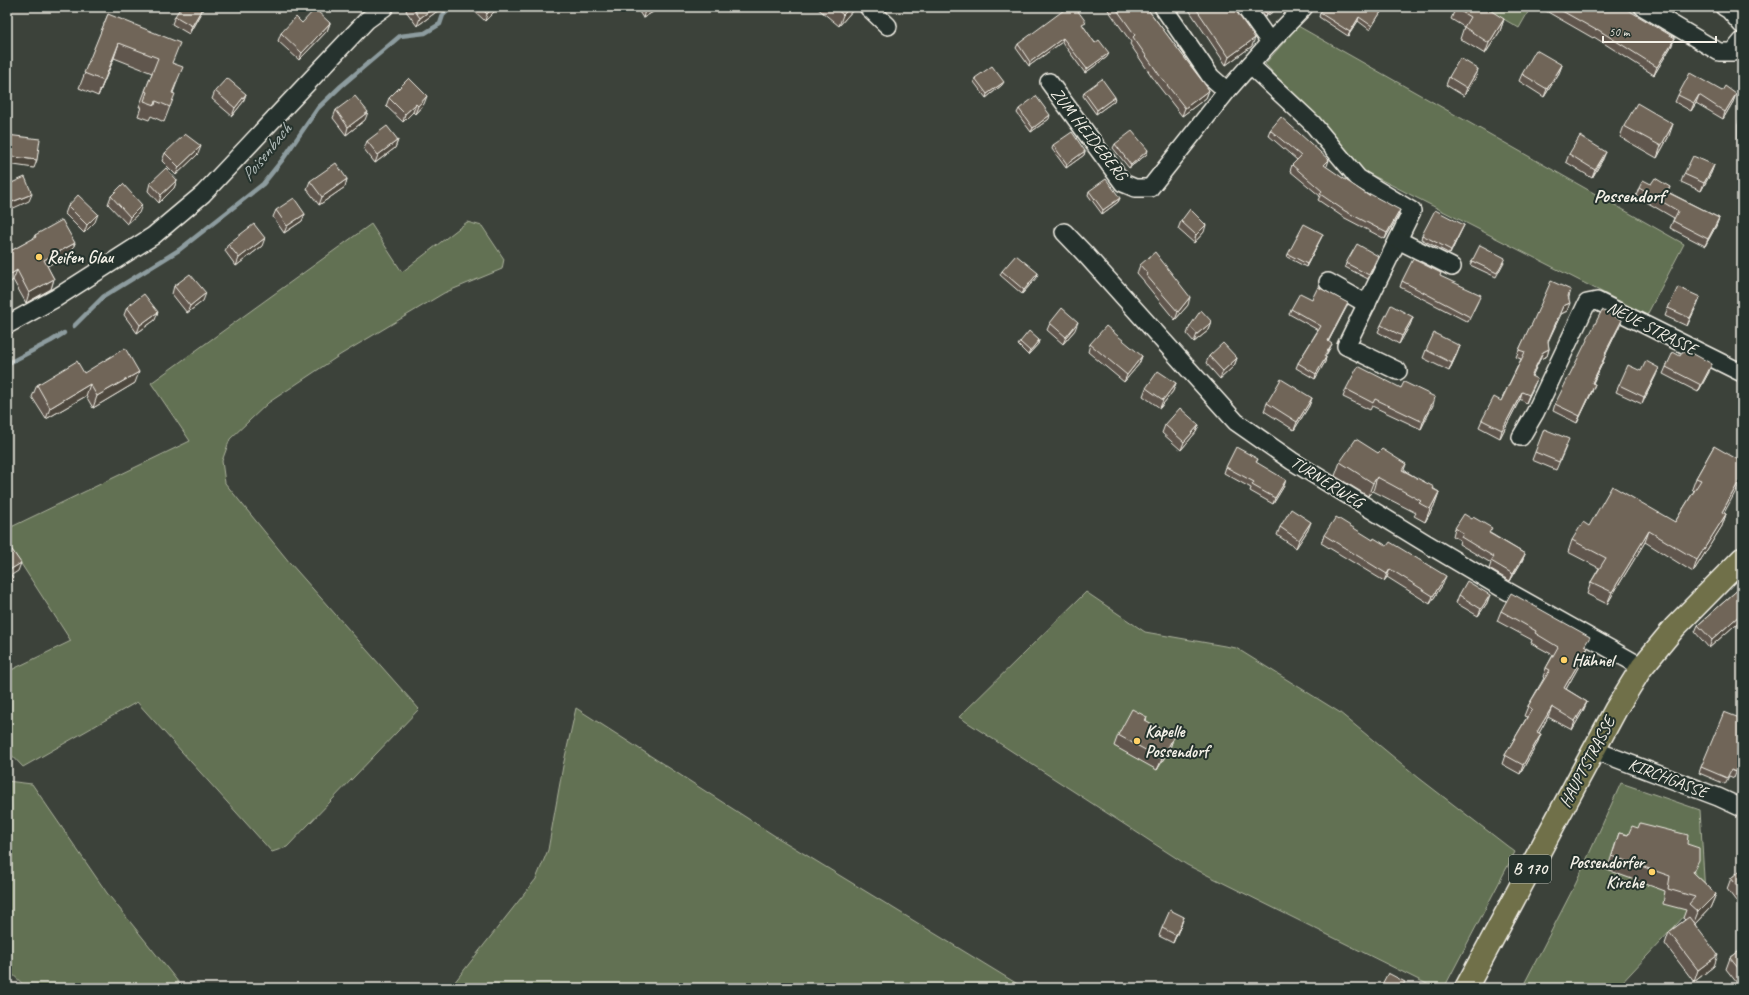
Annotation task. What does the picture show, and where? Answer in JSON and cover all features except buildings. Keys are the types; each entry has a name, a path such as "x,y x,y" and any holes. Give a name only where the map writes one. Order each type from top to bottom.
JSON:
{"main road":[{"name":"HAUPTSTRASSE","path":"1466,988 1616,709 1642,668 1675,627 1742,560"}],"street":[{"path":"7,325 56,298 153,236 203,194 366,20 385,7"},
{"path":"868,7 888,26"},
{"path":"1163,7 1211,77 1227,91"},
{"path":"1246,7 1270,42"},
{"name":"ZUM HEIDEBERG","path":"1049,82 1123,183 1135,188 1150,188 1227,91 1270,42 1304,7"},
{"path":"1643,7 1719,52 1733,52 1742,41"},
{"path":"1724,7 1729,10 1742,24"},
{"path":"1250,65 1312,123 1358,178 1412,211 1346,346 1398,371"},
{"name":"TURNERWEG","path":"1064,232 1092,261 1236,422 1292,461 1418,538 1500,587 1642,668"},
{"path":"1398,240 1452,267"},
{"path":"1328,282 1367,304"},
{"name":"NEUE STRASSE","path":"1521,436 1535,413 1587,303 1597,301 1742,373"},
{"name":"KIRCHGASSE","path":"1594,750 1718,797 1742,808"}],"green space":[{"path":"1483,7 1531,7 1519,28"},
{"path":"1298,26 1684,244 1647,315 1362,170 1265,64"},
{"path":"467,222 482,226 504,259 502,269 444,293 340,355 268,403 230,439 222,461 225,483 290,563 419,709 287,847 272,852 137,702 23,767 7,750 7,672 71,641 7,542 7,529 190,441 151,383 371,224 402,272"},
{"path":"1086,592 1145,632 1236,648 1339,712 1419,778 1515,852 1444,988 1435,988 1187,865 959,717"},
{"path":"576,708 775,836 1024,988 450,988 536,879 548,850 563,766"},
{"path":"7,781 32,784 107,893 183,988 27,988 7,969"},
{"path":"1621,783 1700,810 1705,894 1617,988 1522,988 1576,883"}],"waterway":[{"name":"Poisenbach","path":"74,326 103,297 179,250 263,184 283,159 318,108 341,86 400,36 425,33 440,24 443,15 452,7"},
{"name":"Poisenbach","path":"7,364 64,333"}],"place":[{"name":"Reifen Glau","path":"39,257"},
{"name":"Hähnel","path":"1564,660"},
{"name":"Kapelle Possendorf","path":"1137,741"},
{"name":"Possendorfer Kirche","path":"1652,872"}],"district":[{"name":"Possendorf","path":"1629,196"}]}
